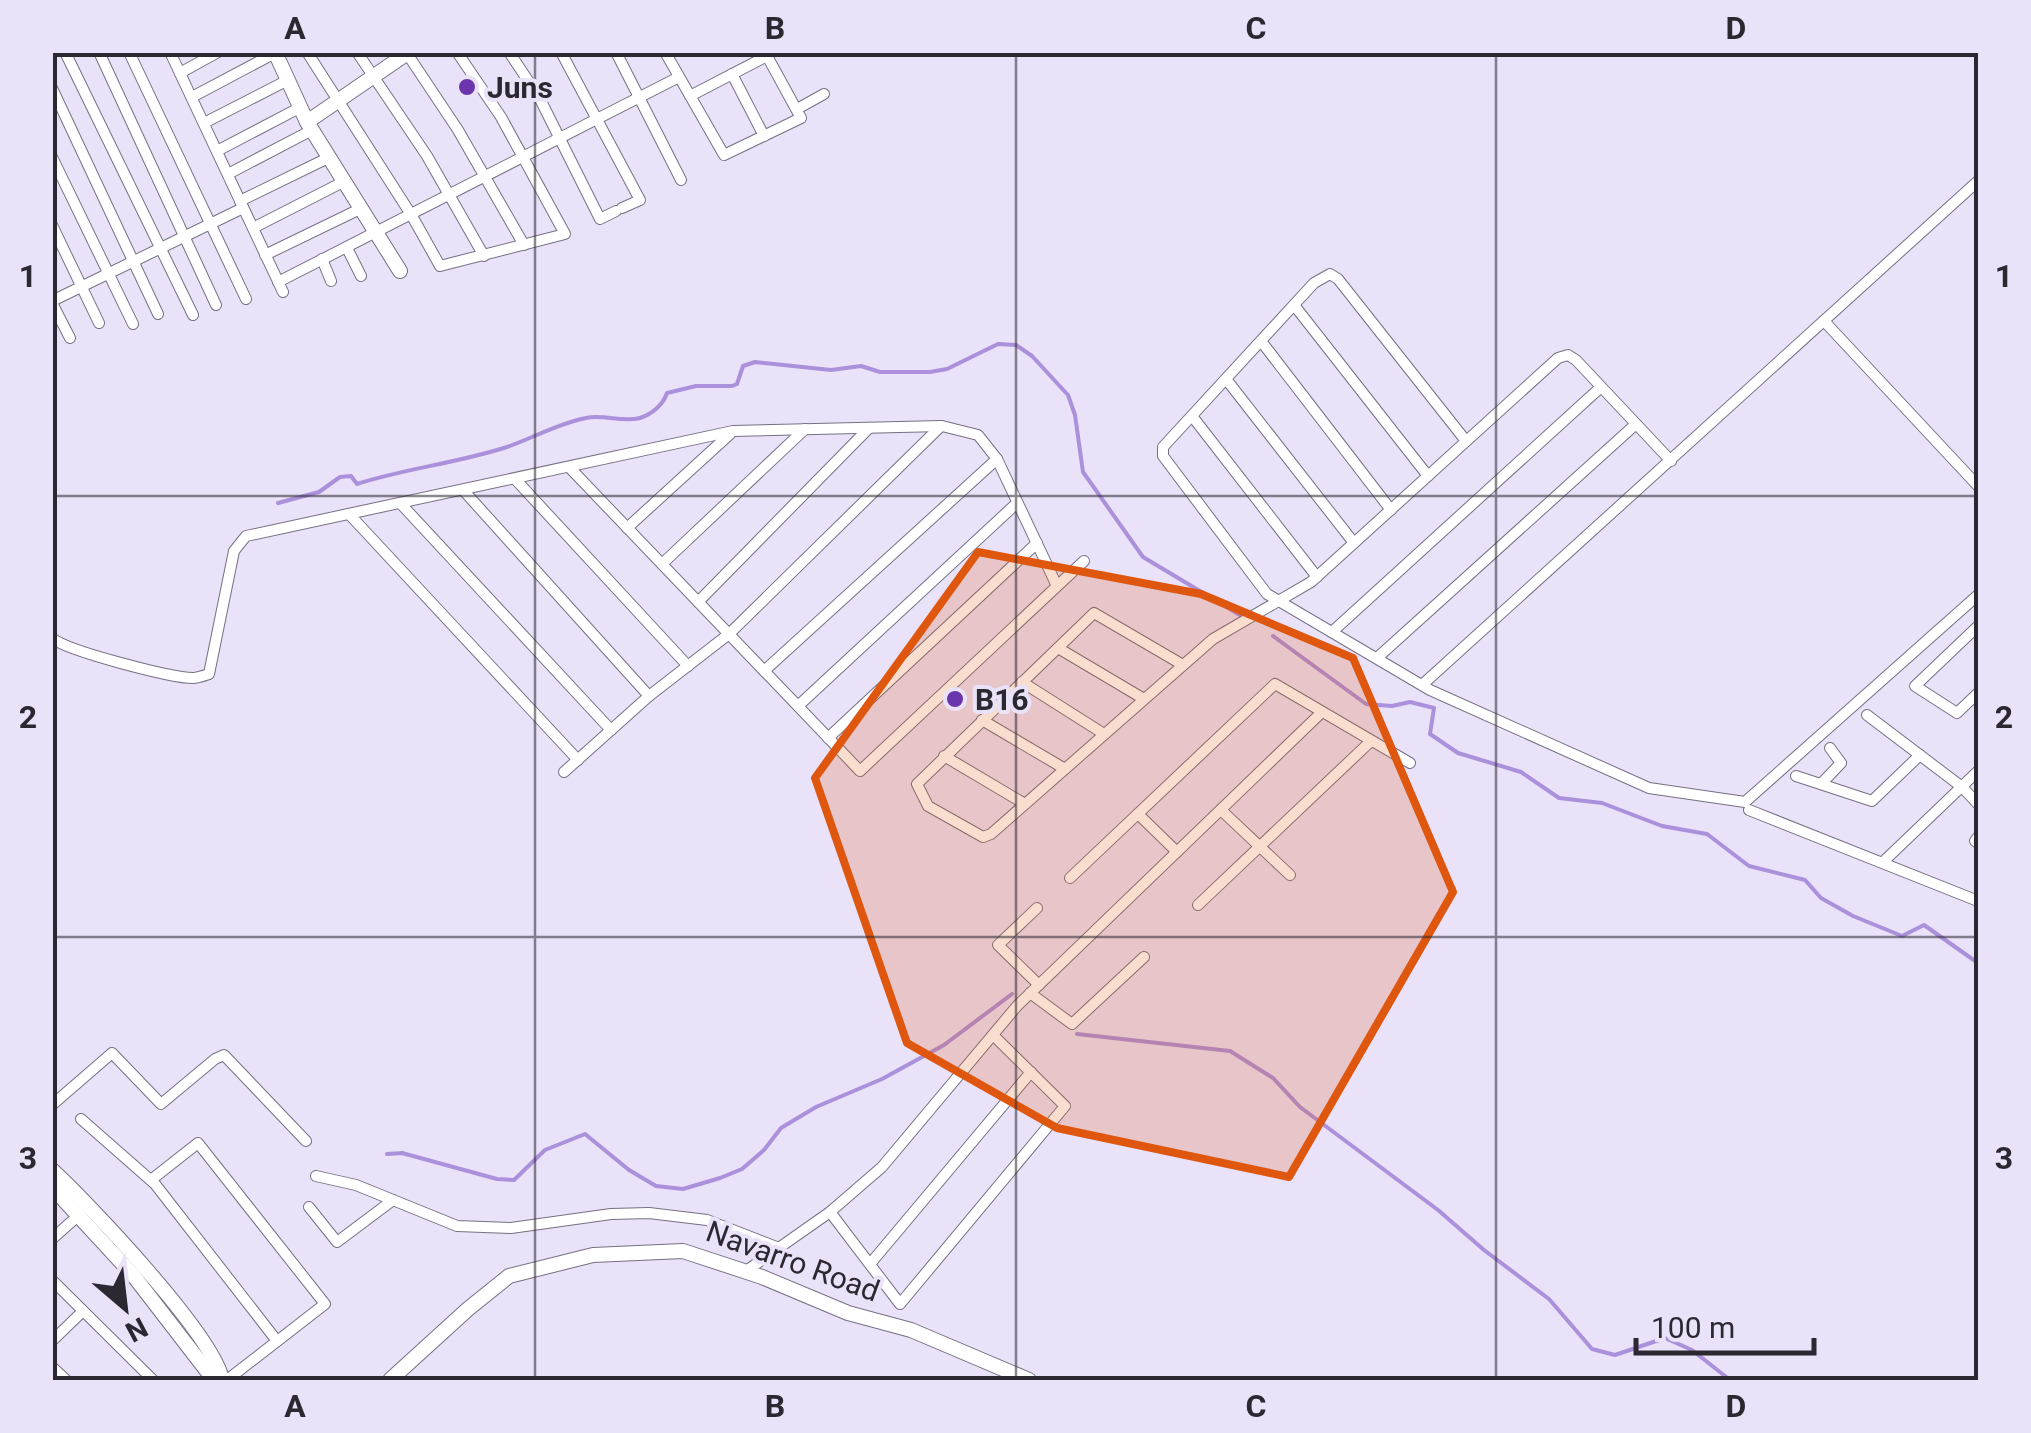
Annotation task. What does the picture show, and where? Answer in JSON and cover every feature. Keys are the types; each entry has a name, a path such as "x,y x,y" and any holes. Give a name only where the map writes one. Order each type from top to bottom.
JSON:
{"street":[{"path":"99,52 216,305"},
{"path":"129,52 246,298"},
{"path":"170,52 281,287 322,259 679,77"},
{"path":"180,73 218,52"},
{"path":"192,97 275,52 310,126 400,272"},
{"path":"306,52 440,266 565,234 502,117 458,52"},
{"path":"358,52 427,156 484,256"},
{"path":"509,52 539,97 600,219 640,200 561,52"},
{"path":"616,52 681,180"},
{"path":"665,52 724,156 801,118 767,56 690,96"},
{"path":"52,60 67,53 193,314"},
{"path":"228,174 310,126 407,53 524,245"},
{"path":"732,74 764,136"},
{"path":"204,123 288,80"},
{"path":"52,88 158,314"},
{"path":"797,109 824,94"},
{"path":"217,151 300,107"},
{"path":"52,157 134,324"},
{"path":"70,338 52,302 82,284 184,238 330,158"},
{"path":"253,228 345,181"},
{"path":"1422,685 1978,181"},
{"path":"266,255 362,208"},
{"path":"52,225 99,323"},
{"path":"347,248 360,276"},
{"path":"322,259 330,280"},
{"path":"1466,441 1338,279 1330,274 1322,276 1260,341 1163,447 1163,456 1267,594 1422,685 1649,788 1745,802 1899,672 1978,594"},
{"path":"1294,305 1428,476"},
{"path":"1824,320 1978,486"},
{"path":"1260,341 1391,510"},
{"path":"1184,665 1094,613 917,784 928,806 983,837 990,834 1184,665 1212,639 1290,596 1317,576 1558,358 1568,356 1576,360 1670,460"},
{"path":"1226,379 1354,543"},
{"path":"1332,632 1601,386"},
{"path":"1192,416 1317,576"},
{"path":"1377,658 1636,424"},
{"path":"564,772 649,696 729,634 942,426"},
{"path":"52,638 70,648 164,672 194,678 209,674 234,551 246,536 733,431 942,426 978,435 997,459 1057,586"},
{"path":"698,602 870,428"},
{"path":"662,564 805,429"},
{"path":"627,528 733,431"},
{"path":"764,671 997,459"},
{"path":"568,466 860,771 1084,561"},
{"path":"516,480 688,666"},
{"path":"464,491 649,696"},
{"path":"798,706 1017,503"},
{"path":"401,504 611,730"},
{"path":"349,514 578,760"},
{"path":"828,738 1037,544"},
{"path":"1978,626 1915,686 1957,713 1978,693"},
{"path":"1058,648 1144,699"},
{"path":"1022,682 1104,734"},
{"path":"1070,878 1274,684 1410,763"},
{"path":"746,1271 859,1188 903,1144 1035,989 1322,712"},
{"path":"1867,715 1962,787 1978,804"},
{"path":"982,720 1065,769"},
{"path":"1198,904 1372,741"},
{"path":"1820,784 1841,762 1830,748"},
{"path":"1796,776 1872,802 1920,754"},
{"path":"944,756 1025,804"},
{"path":"1884,862 1978,771"},
{"path":"1221,810 1290,874"},
{"path":"1749,810 1978,901"},
{"path":"1138,814 1177,852"},
{"path":"1037,908 998,945 1035,989 1072,1024 1144,957"},
{"path":"830,1212 900,1304 1065,1106 993,1035"},
{"path":"52,1105 112,1053 161,1104 224,1054 306,1141"},
{"path":"870,1264 1031,1072"},
{"path":"81,1119 151,1180 276,1342"},
{"path":"52,1187 125,1244 200,1338 225,1380 325,1304 198,1143 151,1180"},
{"path":"52,1170 214,1380"},
{"path":"316,1176 356,1185 457,1226 484,1229 612,1214 678,1215 707,1220 778,1248"},
{"path":"310,1207 337,1242 393,1200"},
{"path":"52,1239 84,1211"},
{"name":"Navarro Road","path":"390,1380 509,1276 593,1256 683,1251 746,1271 848,1312 911,1330 1029,1380"},
{"path":"52,1280 152,1380"},
{"path":"52,1341 83,1311"},
{"path":"52,1367 66,1380"}],"highlighted area":[{"path":"978,552 1201,594 1353,658 1453,892 1289,1177 1057,1128 907,1043 815,778"}],"waterway":[{"path":"278,503 319,492 340,477 351,476 357,484 470,457 576,420 640,418 656,408 667,393 696,386 737,384 743,366 755,362 831,370 861,366 880,372 930,372 947,369 998,344 1016,345 1032,356 1068,395 1075,415 1083,472 1143,557 1240,615"},
{"path":"1273,636 1366,704 1392,706 1410,702 1434,708 1430,734 1458,753 1521,772 1559,798 1602,803 1662,826 1707,834 1749,866 1805,880 1821,898 1853,916 1902,936 1924,925 1978,963"},
{"path":"387,1154 402,1153 497,1179 514,1180 545,1150 585,1134 629,1170 656,1186 683,1189 742,1169 781,1128 944,1045 1012,994"},
{"path":"1077,1034 1230,1051 1273,1078 1300,1107 1549,1299 1592,1349 1615,1355 1665,1338 1692,1350 1730,1380"}],"place":[{"name":"Juns","path":"467,87"},
{"name":"B16","path":"955,699"}]}
